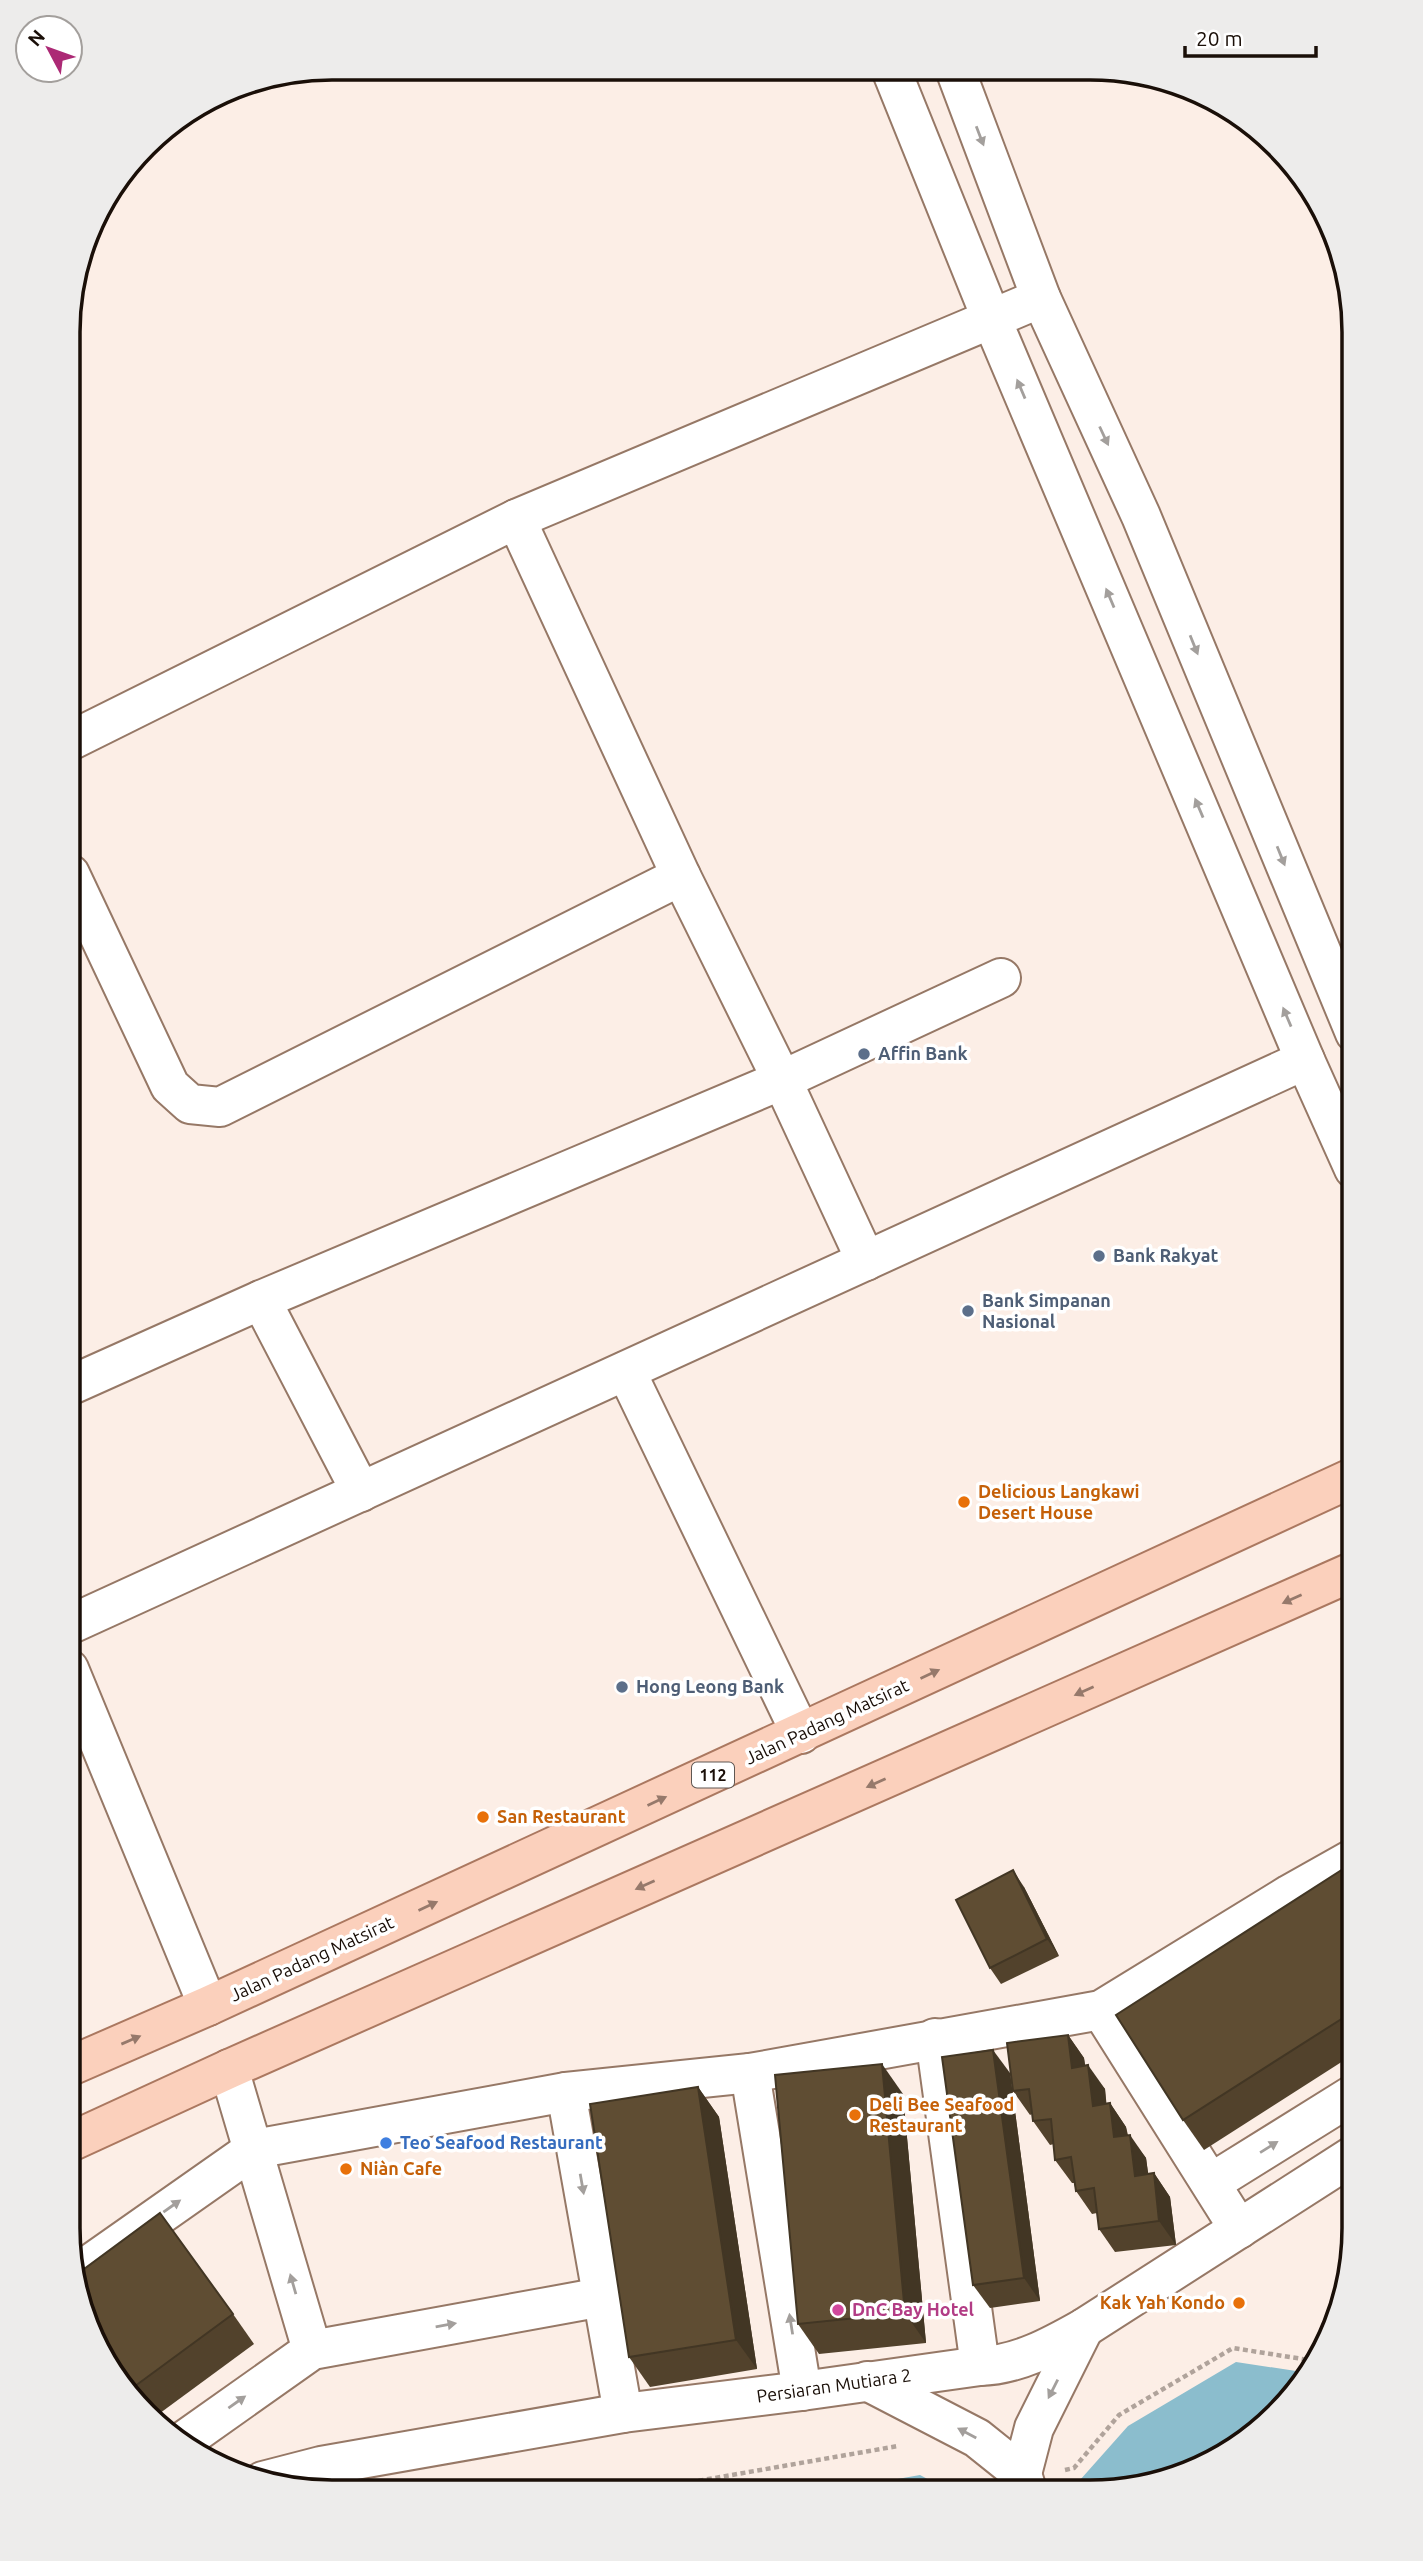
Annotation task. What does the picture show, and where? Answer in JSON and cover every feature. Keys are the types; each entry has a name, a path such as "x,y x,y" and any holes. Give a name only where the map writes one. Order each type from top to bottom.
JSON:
{"main road":[{"name":"Jalan Padang Matsirat","path":"80,2062 208,2007 1342,1482"},
{"path":"80,2137 1342,1576"}],"street":[{"path":"895,80 992,320 1342,1142"},
{"path":"959,80 1041,298 1141,516 1342,1003"},
{"path":"80,736 516,519 1041,298"},
{"path":"516,519 681,876 782,1080 866,1261"},
{"path":"80,895 170,1086 190,1104 220,1107 681,876"},
{"path":"80,1381 261,1300 782,1080 1001,978"},
{"path":"80,1620 1305,1060"},
{"path":"261,1300 361,1492"},
{"path":"626,1371 801,1734"},
{"path":"80,1696 208,2007"},
{"path":"84,2268 254,2149 566,2092 750,2073 1101,2010 1342,1865"},
{"path":"1101,2010 1239,2229"},
{"path":"935,2038 980,2366"},
{"path":"229,2069 312,2350"},
{"path":"750,2073 802,2391"},
{"path":"566,2092 623,2413"},
{"path":"1211,2182 1342,2101"},
{"name":"Persiaran Mutiara 2","path":"283,2476 321,2466 623,2413 996,2365 1043,2350 1084,2328 1342,2163"},
{"path":"190,2436 312,2350 602,2297"},
{"path":"1025,2480 1034,2428 1084,2328"},
{"path":"867,2381 977,2438 1022,2480"}],"path":[{"path":"1035,2480 1074,2468 1119,2415 1233,2348 1305,2359"},
{"path":"703,2480 898,2446"}],"water":[{"path":"1236,2362 1298,2371 1280,2395 1257,2418 1202,2454 1139,2476 1080,2480 1128,2426"},
{"path":"920,2475 929,2480 892,2480"}],"building":[{"path":"1013,1870 1047,1939 990,1968 956,1900"},
{"path":"1342,1870 1342,2019 1183,2120 1116,2015"},
{"path":"1068,2035 1072,2068 1088,2065 1093,2106 1110,2103 1114,2137 1130,2135 1135,2176 1154,2173 1159,2221 1099,2229 1094,2188 1076,2191 1071,2157 1055,2160 1051,2119 1033,2121 1029,2089 1013,2091 1007,2043"},
{"path":"993,2050 1024,2278 973,2285 942,2057"},
{"path":"882,2064 905,2313 798,2324 775,2075"},
{"path":"698,2087 736,2340 629,2357 590,2104"},
{"path":"160,2213 233,2314 136,2386 114,2354 100,2325 84,2269"}],"place":[{"name":"Affin Bank","path":"864,1054"},
{"name":"Bank Rakyat","path":"1099,1256"},
{"name":"Bank Simpanan Nasional","path":"968,1311"},
{"name":"Delicious Langkawi Desert House","path":"964,1502"},
{"name":"Hong Leong Bank","path":"622,1687"},
{"name":"San Restaurant","path":"483,1817"},
{"name":"Deli Bee Seafood Restaurant","path":"855,2115"},
{"name":"Teo Seafood Restaurant","path":"386,2143"},
{"name":"Niàn Cafe","path":"346,2169"},
{"name":"Kak Yah Kondo","path":"1239,2303"},
{"name":"DnC Bay Hotel","path":"838,2310"}]}
